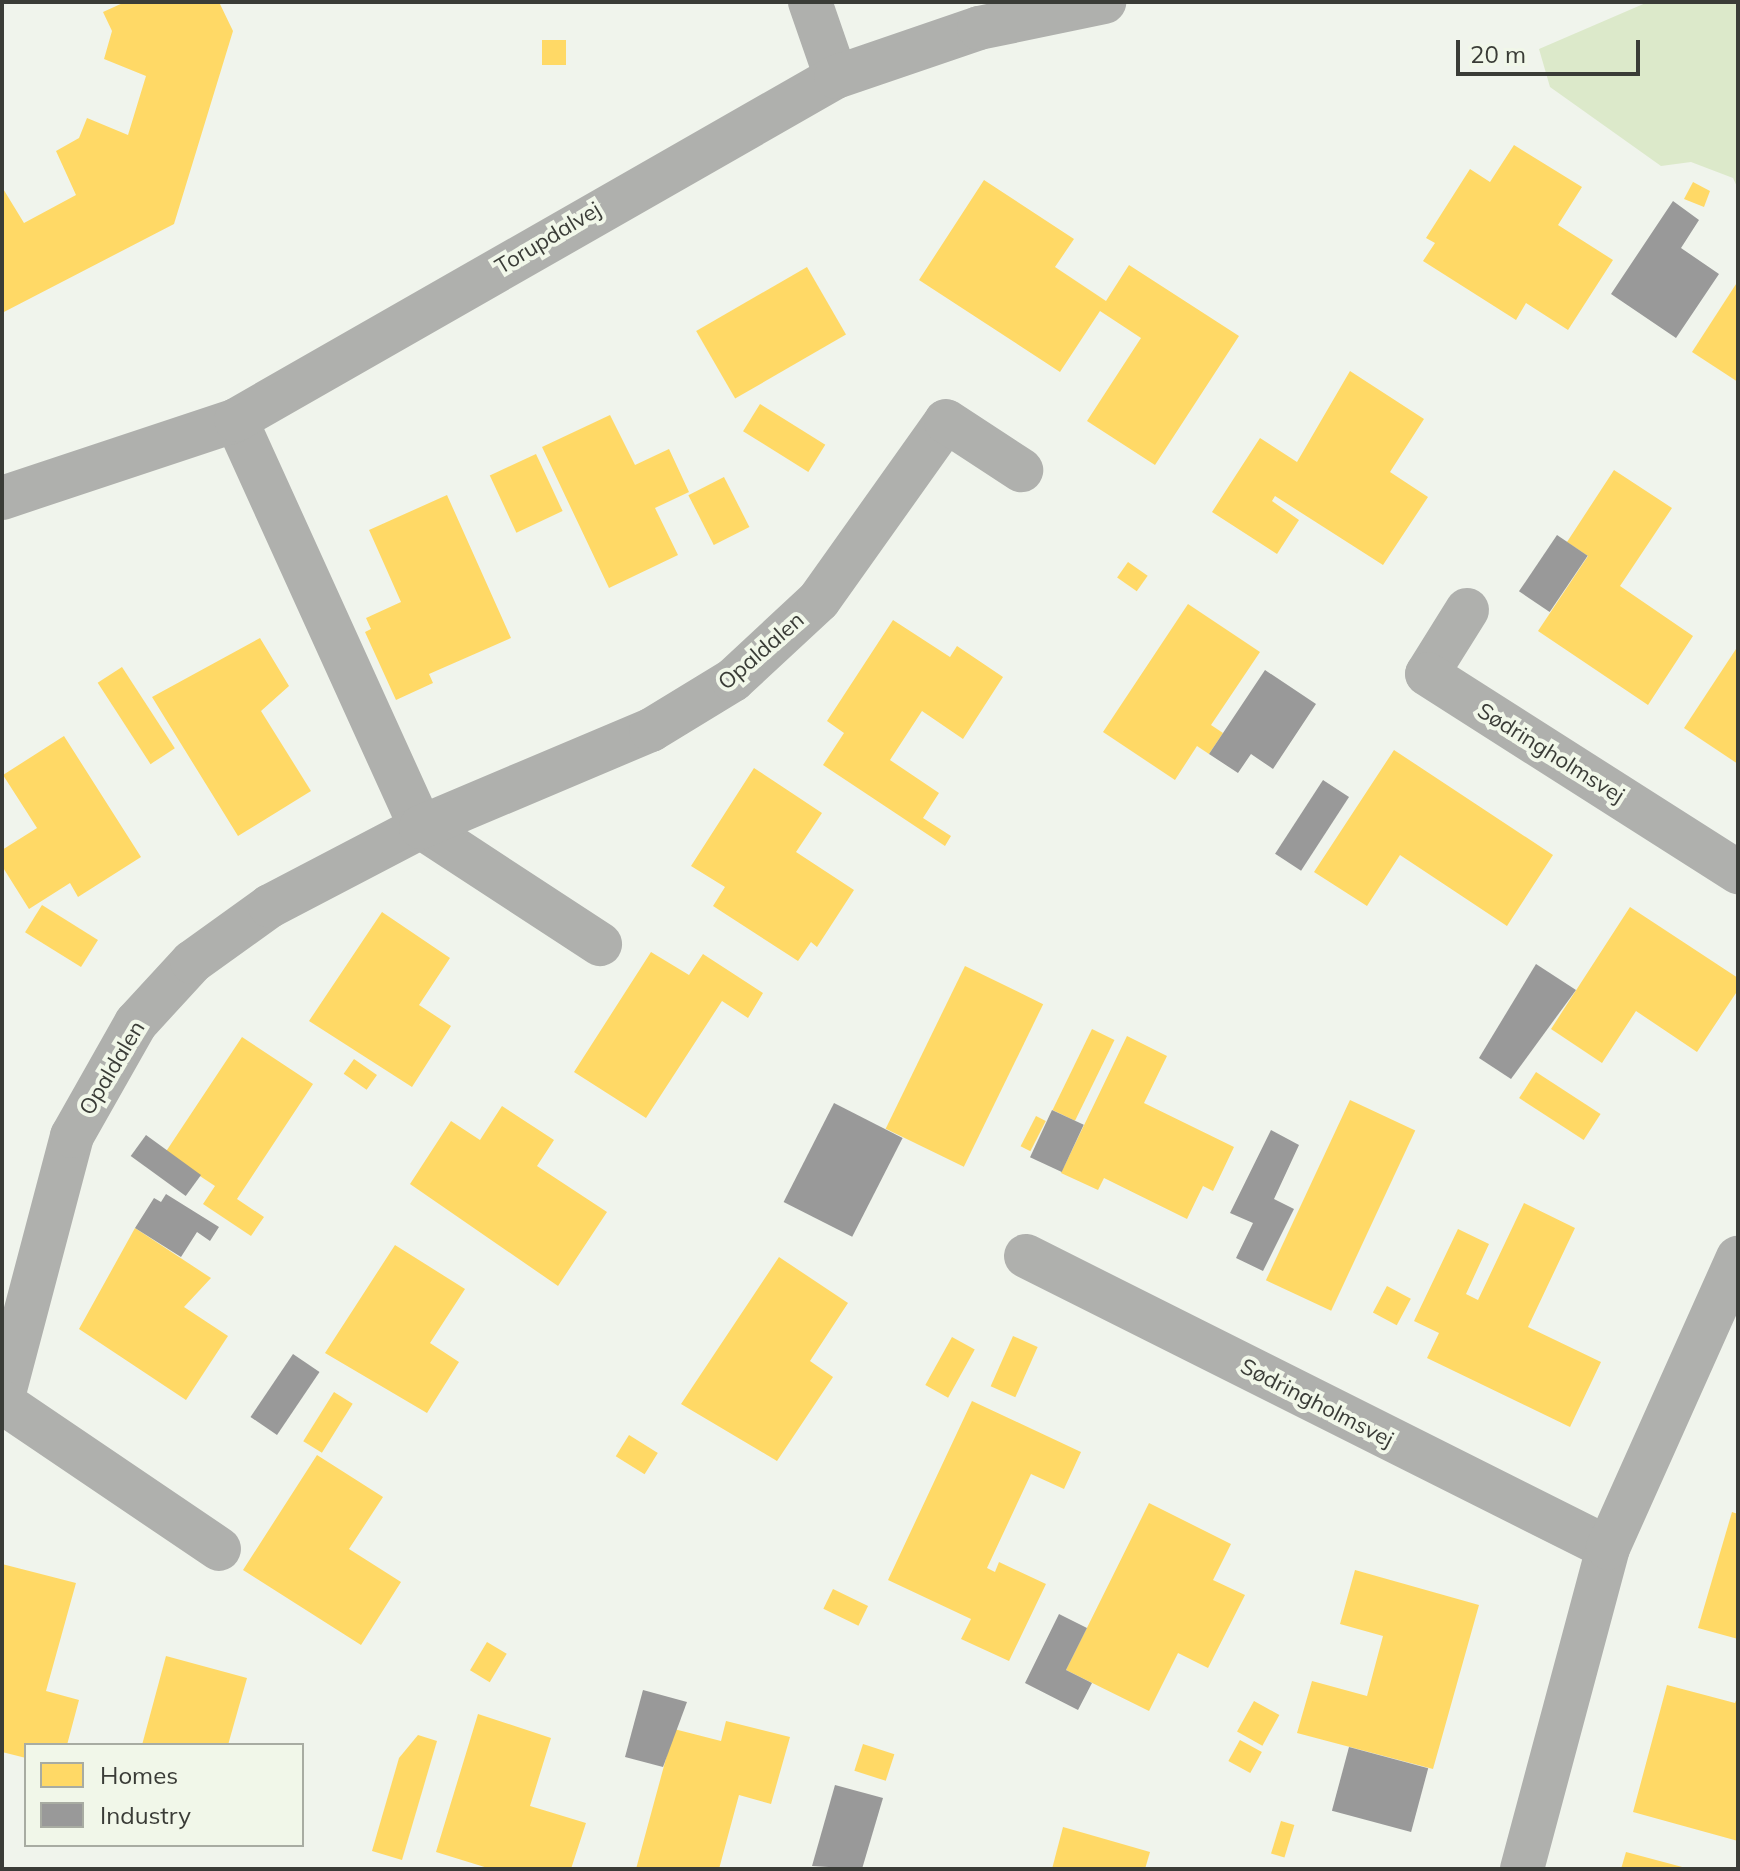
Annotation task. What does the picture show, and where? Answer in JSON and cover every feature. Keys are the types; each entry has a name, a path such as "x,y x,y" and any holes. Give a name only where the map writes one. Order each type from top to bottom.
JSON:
{"street":[{"path":"810,2 836,77"},
{"name":"Torupdalvej","path":"2,498 236,420 836,77 979,28 1104,2"},
{"path":"236,420 421,827 600,944"},
{"name":"Opaldalen","path":"219,1549 2,1401 72,1136 136,1023 234,928 421,827 651,730 733,680 819,600 946,421 1021,470"},
{"name":"Sødringholmsvej","path":"1467,610 1427,674 1738,872"},
{"name":"Sødringholmsvej","path":"1026,1256 1608,1548"},
{"path":"1522,1869 1608,1548 1738,1258"}],"green space":[{"path":"1648,2 1738,2 1738,189 1733,178 1691,162 1661,166 1550,87 1539,49"}],"building: Homes":[{"path":"125,2 219,2 233,31 174,224 2,313 2,187 24,223 76,195 56,151 79,138 87,118 128,135 146,76 104,59 112,31 103,12"},
{"path":"542,40 566,40 566,65 542,65"},
{"path":"1514,145 1582,187 1558,225 1613,260 1568,330 1526,303 1516,320 1423,261 1435,243 1426,238 1470,169 1490,182"},
{"path":"984,180 1074,239 1055,267 1106,301 1129,265 1239,336 1155,465 1087,421 1141,338 1100,311 1060,372 919,280"},
{"path":"1693,182 1710,191 1704,207 1684,199"},
{"path":"807,267 846,335 735,399 696,331"},
{"path":"1738,281 1738,382 1692,352"},
{"path":"1350,371 1424,419 1390,472 1428,497 1383,565 1275,496 1272,501 1299,520 1277,554 1212,512 1260,438 1297,462"},
{"path":"760,404 825,445 808,472 743,431"},
{"path":"610,415 635,465 669,449 689,492 655,508 678,555 609,588 542,447"},
{"path":"536,454 563,511 516,533 490,476"},
{"path":"1614,470 1672,508 1620,586 1693,636 1648,705 1538,631 1588,556 1567,542"},
{"path":"724,477 749,527 714,545 688,495"},
{"path":"447,495 511,638 429,674 433,683 396,700 365,632 371,629 366,618 401,602 369,530"},
{"path":"1128,562 1148,576 1137,591 1117,578"},
{"path":"1188,604 1260,652 1211,725 1223,733 1209,754 1197,746 1175,780 1103,732"},
{"path":"893,620 950,657 957,646 1003,677 963,739 922,711 890,760 939,793 923,818 951,836 945,846 823,765 844,733 827,721"},
{"path":"260,638 289,686 261,711 311,791 238,836 152,697"},
{"path":"1738,646 1738,764 1684,728"},
{"path":"122,667 175,748 151,764 98,683"},
{"path":"64,736 141,857 78,897 70,883 29,909 2,866 2,850 37,828 3,775"},
{"path":"1394,750 1553,855 1507,926 1400,855 1367,906 1314,872"},
{"path":"754,768 822,813 796,852 854,890 817,947 811,942 798,961 713,906 725,887 691,866"},
{"path":"42,905 98,940 81,967 25,932"},
{"path":"1630,907 1738,978 1738,990 1697,1052 1636,1011 1602,1063 1551,1029"},
{"path":"382,912 450,958 419,1005 451,1026 412,1087 309,1021"},
{"path":"651,952 689,975 703,954 763,993 748,1018 722,1001 646,1118 574,1072"},
{"path":"965,966 1043,1004 964,1167 886,1129"},
{"path":"1092,1029 1114,1040 1075,1121 1053,1110"},
{"path":"1127,1036 1167,1056 1144,1103 1234,1147 1213,1191 1203,1186 1187,1219 1104,1178 1098,1190 1061,1173"},
{"path":"242,1037 313,1084 237,1199 264,1217 251,1236 203,1204 215,1186 165,1153"},
{"path":"354,1059 377,1075 367,1090 344,1074"},
{"path":"1536,1072 1601,1114 1584,1140 1519,1098"},
{"path":"1350,1100 1415,1130 1331,1311 1266,1280"},
{"path":"502,1106 554,1140 537,1166 607,1212 558,1286 410,1184 451,1121 480,1140"},
{"path":"1036,1116 1046,1121 1030,1151 1021,1146"},
{"path":"1524,1203 1575,1228 1528,1327 1601,1362 1570,1427 1427,1358 1439,1333 1414,1321 1458,1229 1489,1244 1466,1294 1478,1300"},
{"path":"135,1228 211,1278 184,1307 228,1336 186,1400 79,1329"},
{"path":"395,1245 465,1289 430,1343 459,1362 427,1413 325,1353"},
{"path":"779,1257 848,1303 810,1361 833,1377 777,1461 681,1404"},
{"path":"1387,1286 1411,1299 1397,1325 1373,1312"},
{"path":"1013,1336 1038,1347 1015,1397 991,1386"},
{"path":"952,1337 975,1350 948,1398 925,1385"},
{"path":"334,1392 353,1404 322,1453 303,1441"},
{"path":"972,1401 1081,1452 1064,1489 1031,1474 987,1568 995,1572 999,1562 1046,1584 1009,1661 961,1639 971,1619 888,1580"},
{"path":"629,1435 658,1453 645,1474 616,1456"},
{"path":"317,1455 383,1497 349,1549 401,1582 361,1645 243,1570"},
{"path":"1149,1503 1231,1544 1213,1580 1245,1595 1208,1668 1178,1653 1149,1711 1066,1670"},
{"path":"1732,1512 1738,1514 1738,1639 1698,1628"},
{"path":"2,1564 76,1583 46,1691 79,1700 68,1743 24,1743 24,1758 2,1752"},
{"path":"1355,1570 1479,1605 1433,1769 1297,1733 1312,1681 1367,1696 1383,1636 1340,1624"},
{"path":"833,1589 868,1606 858,1626 823,1609"},
{"path":"487,1642 507,1654 490,1682 470,1670"},
{"path":"166,1656 247,1678 229,1743 143,1743"},
{"path":"1667,1685 1735,1703 1738,1695 1738,1841 1633,1812"},
{"path":"1254,1701 1279,1715 1262,1746 1237,1732"},
{"path":"478,1714 551,1738 530,1806 586,1823 571,1869 491,1869 436,1852"},
{"path":"726,1721 790,1737 771,1804 739,1795 719,1869 636,1869 674,1729 721,1741"},
{"path":"418,1735 437,1741 402,1860 372,1851 399,1758"},
{"path":"1240,1740 1262,1752 1250,1773 1228,1761"},
{"path":"863,1744 894,1754 886,1781 854,1771"},
{"path":"1281,1821 1294,1825 1284,1858 1271,1854"},
{"path":"1063,1827 1150,1852 1145,1869 1052,1869"},
{"path":"1626,1852 1686,1868 1686,1869 1621,1869"}],"building: Industry":[{"path":"1673,201 1699,220 1681,248 1719,274 1676,338 1611,294"},
{"path":"1557,535 1588,556 1550,612 1519,591"},
{"path":"1265,670 1316,704 1273,769 1251,754 1238,773 1209,754"},
{"path":"1323,780 1349,797 1301,871 1275,854"},
{"path":"1536,964 1576,990 1511,1079 1479,1058"},
{"path":"834,1103 903,1138 852,1237 784,1202"},
{"path":"1052,1110 1084,1125 1062,1172 1030,1157"},
{"path":"1271,1130 1299,1145 1274,1199 1294,1209 1263,1271 1236,1258 1253,1223 1230,1213"},
{"path":"146,1135 201,1175 186,1196 131,1156"},
{"path":"166,1194 219,1227 210,1241 197,1232 181,1257 135,1228 154,1198 161,1202"},
{"path":"293,1354 320,1372 277,1435 251,1417"},
{"path":"1059,1614 1087,1628 1066,1670 1092,1683 1078,1710 1025,1683"},
{"path":"643,1690 687,1702 663,1767 625,1757"},
{"path":"1349,1747 1428,1768 1411,1832 1332,1811"},
{"path":"835,1785 883,1798 862,1869 812,1866"}]}
